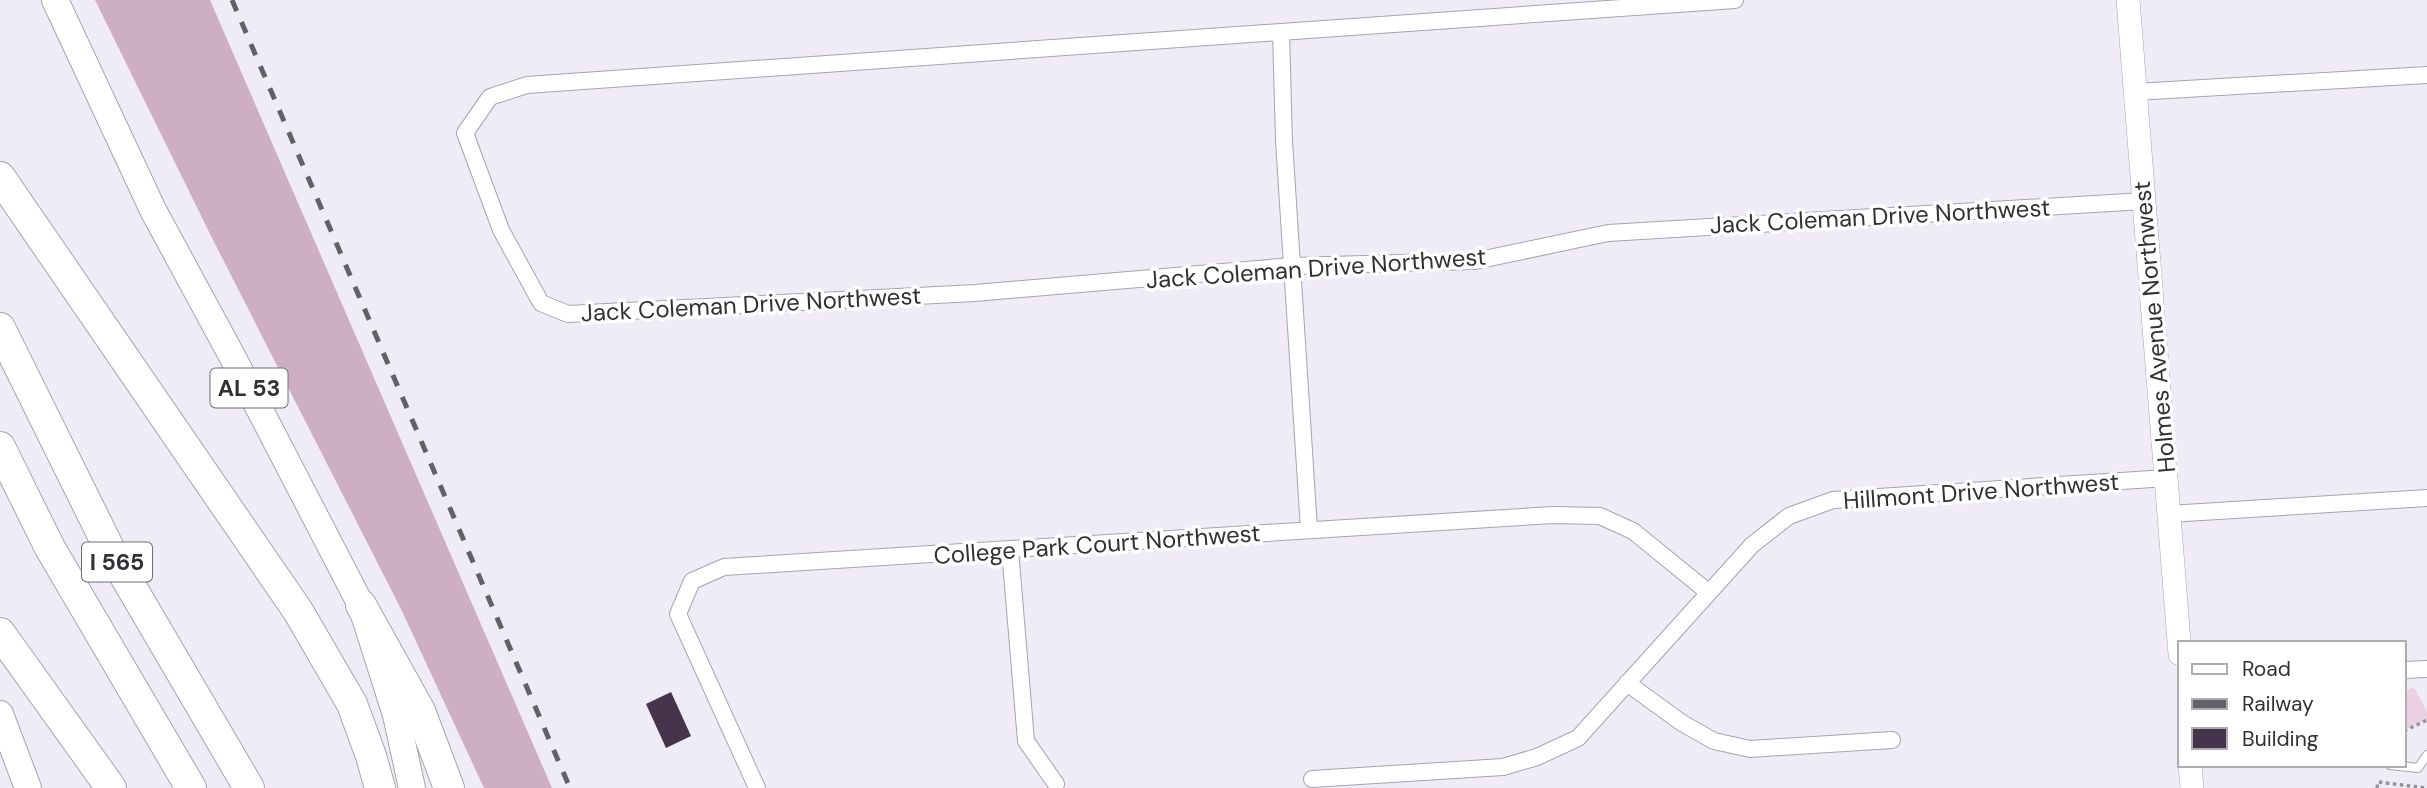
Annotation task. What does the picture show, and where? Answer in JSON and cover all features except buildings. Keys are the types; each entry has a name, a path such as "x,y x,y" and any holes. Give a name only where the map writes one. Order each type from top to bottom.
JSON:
{"highway":[{"path":"0,177 298,611 352,704 380,788"},
{"name":"I 565","path":"0,328 112,554 249,788"},
{"name":"I 565","path":"0,447 51,548 191,788"},
{"path":"361,606 420,710 449,788"},
{"path":"0,633 111,788"}],"main road":[{"name":"AL 53","path":"55,0 153,210 361,606 396,715 412,788"},
{"name":"Holmes Avenue Northwest","path":"2128,0 2179,641"},
{"path":"0,714 28,788"},
{"path":"2190,767 2192,788"}],"street":[{"name":"Jack Coleman Drive Northwest","path":"1735,0 527,85 490,97 465,133 501,230 541,303 568,314 975,293 1292,266 1475,261 1608,233 2144,201"},
{"path":"1281,32 1284,141 1309,529"},
{"path":"2135,92 2427,75"},
{"name":"Hillmont Drive Northwest","path":"1312,779 1503,767 1537,757 1578,738 1752,545 1789,516 1833,500 2166,478"},
{"path":"2169,514 2427,498"},
{"name":"College Park Court Northwest","path":"757,788 678,614 692,581 724,567 1309,529 1553,515 1600,516 1633,531 1708,592"},
{"path":"1010,550 1026,741 1056,784"},
{"path":"2406,670 2427,669"},
{"path":"1627,683 1682,723 1714,741 1750,749 1892,740"}],"lane":[{"path":"2406,767 2418,768 2427,755"}],"path":[{"path":"2406,730 2427,720"},
{"path":"2377,788 2378,782 2427,788"}],"shaded area":[{"path":"95,0 210,0 552,788 484,788 401,609 211,236"},
{"path":"2414,687 2427,712 2427,719 2406,729 2406,691"}],"railway":[{"path":"232,0 570,788"}]}
